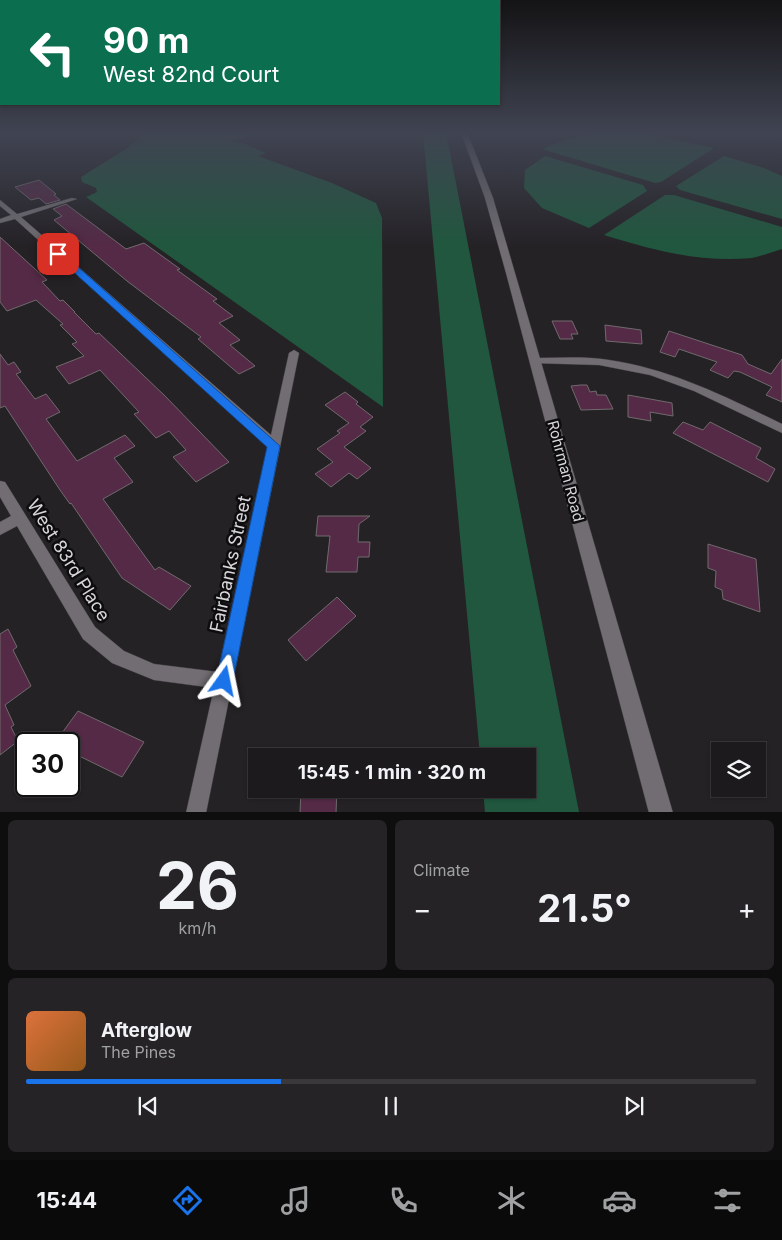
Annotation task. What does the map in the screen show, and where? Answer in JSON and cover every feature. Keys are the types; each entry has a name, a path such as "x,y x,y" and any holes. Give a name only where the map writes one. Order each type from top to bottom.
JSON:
{"street":[{"name":"Rohrman Road","path":"478,170 489,198 536,361 661,812"},
{"path":"0,221 74,199"},
{"path":"0,202 274,446"},
{"name":"Fairbanks Street","path":"196,812 294,353"},
{"path":"536,361 607,363 666,376 782,429"},
{"name":"West 83rd Place","path":"0,486 89,633 118,657 154,672 224,681"},
{"path":"0,529 20,518"}],"green space":[{"path":"92,170 296,170 332,183 376,203 382,218 383,407 86,197 97,192 96,188 82,182 81,177"},
{"path":"426,170 453,170 579,812 485,812 484,798 536,798 536,748 479,748"},
{"path":"525,170 592,170 643,185 647,191 589,228 542,208 524,188"},
{"path":"611,170 680,170 661,182 655,183"},
{"path":"702,170 768,170 782,176 782,219 680,190 676,186"},
{"path":"665,195 674,195 782,227 782,249 752,258 714,259 658,250 604,235"}],"building":[{"path":"39,180 56,194 54,195 60,200 46,204 39,198 31,200 15,187"},
{"path":"66,204 126,249 144,243 217,299 213,301 233,316 219,323 240,340 230,345 255,366 239,374 198,339 201,337 127,281 54,220 62,216 53,209"},
{"path":"0,237 47,280 42,282 60,301 63,300 96,334 99,333 165,396 229,462 196,482 173,457 186,450 169,431 156,438 134,414 139,412 100,370 69,384 56,367 84,356 72,344 77,342 60,325 63,324 36,300 7,311 0,302"},
{"path":"552,321 572,321 578,334 571,334 573,339 560,339"},
{"path":"605,325 641,330 642,344 606,341"},
{"path":"669,331 742,355 748,364 771,374 782,359 782,402 766,395 772,387 740,372 734,371 728,378 710,370 717,362 679,349 675,357 660,352"},
{"path":"0,354 8,365 14,362 21,372 16,374 35,399 46,394 60,412 46,419 77,461 125,435 135,446 114,458 133,482 103,499 155,570 159,567 191,586 170,610 122,578 71,503 60,490 5,406 0,408"},
{"path":"587,385 590,392 596,391 597,395 606,395 613,409 581,410 571,386"},
{"path":"345,392 358,402 356,404 373,417 360,427 366,431 344,447 371,468 357,479 349,473 331,487 315,474 333,462 317,449 340,433 337,431 349,423 325,405"},
{"path":"628,395 672,403 673,416 650,412 651,421 628,417"},
{"path":"683,422 703,430 710,422 761,448 756,458 775,469 768,482 673,433"},
{"path":"318,516 370,516 359,524 358,542 370,542 369,557 358,557 357,572 326,572 330,536 316,536"},
{"path":"708,544 756,559 760,612 723,599 722,590 715,587 716,571 708,568"},
{"path":"337,597 356,616 306,661 288,640"},
{"path":"8,629 17,647 13,650 31,686 5,705 14,725 11,727 15,735 15,743 0,755 0,634"},
{"path":"78,711 144,742 122,777 80,756 80,732 63,732"},
{"path":"301,798 337,798 336,812 300,812"}],"route":[{"path":"58,254 274,446 224,681"}]}
